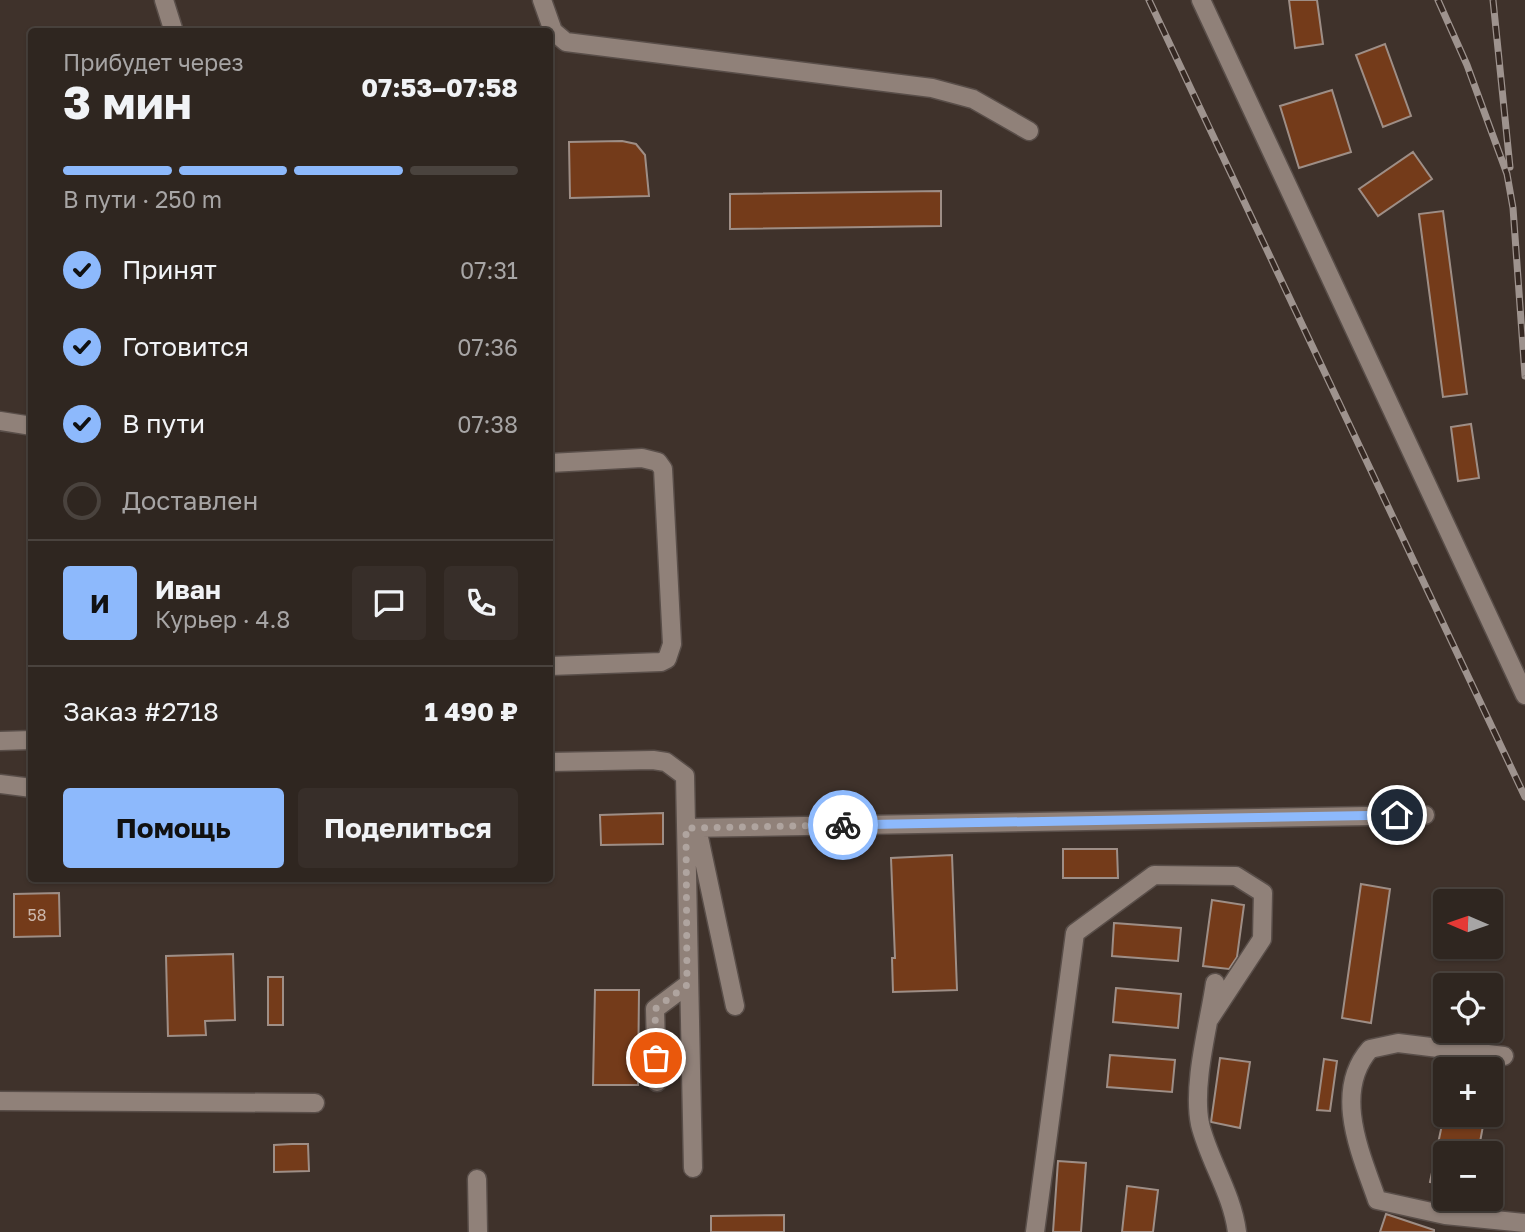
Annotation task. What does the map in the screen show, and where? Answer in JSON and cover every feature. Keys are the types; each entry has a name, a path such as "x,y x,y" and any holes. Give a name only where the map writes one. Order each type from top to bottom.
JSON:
{"street":[{"path":"164,0 173,28"},
{"path":"542,0 552,28"},
{"path":"1201,0 1525,695"},
{"path":"553,31 566,42 932,88 973,99 1029,131"},
{"path":"0,421 28,425"},
{"path":"553,463 642,457 658,462 663,469 672,644 667,659 661,662 553,666"},
{"path":"0,741 28,740"},
{"path":"553,762 666,761 685,776 692,828 734,1006"},
{"path":"0,784 28,788"},
{"path":"692,828 1425,815"},
{"path":"692,828 687,985 692,1168"},
{"path":"1035,1232 1075,933 1154,875 1236,876 1263,893 1262,939 1210,1018"},
{"path":"1216,983 1198,1108 1206,1141 1231,1205 1237,1232"},
{"path":"657,1082 655,1009 687,985"},
{"path":"1504,1056 1398,1043 1370,1049 1356,1069 1352,1109 1355,1137 1377,1200 1445,1215 1525,1223"},
{"path":"0,1101 315,1103"},
{"path":"477,1179 478,1232"}],"building":[{"path":"1289,0 1317,0 1323,44 1295,48"},
{"path":"1385,44 1411,116 1383,127 1356,55"},
{"path":"1332,90 1351,152 1299,168 1280,106"},
{"path":"622,141 636,144 645,155 649,196 570,198 569,142"},
{"path":"1413,152 1432,179 1378,216 1359,189"},
{"path":"941,191 941,226 730,229 730,194"},
{"path":"1443,211 1467,394 1443,397 1419,214"},
{"path":"1471,424 1479,478 1458,481 1451,427"},
{"path":"663,813 663,844 601,845 600,815"},
{"path":"1063,849 1117,849 1118,878 1063,878"},
{"path":"952,855 957,990 893,992 892,958 895,958 891,858"},
{"path":"1361,884 1390,889 1371,1023 1342,1018"},
{"path":"59,893 60,936 14,937 14,894"},
{"path":"1212,900 1244,905 1237,957 1229,969 1203,966"},
{"path":"1114,923 1181,928 1178,961 1112,956"},
{"path":"233,954 235,1020 205,1021 206,1035 168,1036 166,956"},
{"path":"268,977 283,977 283,1025 268,1025"},
{"path":"1116,988 1181,994 1178,1028 1113,1022"},
{"path":"595,990 639,990 638,1085 593,1085"},
{"path":"1110,1055 1175,1060 1172,1092 1107,1087"},
{"path":"1220,1058 1250,1062 1240,1128 1211,1122"},
{"path":"1324,1059 1337,1061 1330,1111 1317,1110"},
{"path":"1441,1127 1483,1127 1480,1141 1439,1141"},
{"path":"308,1144 309,1171 274,1172 274,1145"},
{"path":"1058,1161 1086,1163 1081,1232 1053,1232"},
{"path":"1127,1186 1158,1190 1153,1232 1122,1232"},
{"path":"1386,1214 1434,1230 1434,1232 1380,1232"},
{"path":"784,1215 784,1232 711,1232 711,1216"}],"railway":[{"path":"1149,0 1525,797"},
{"path":"1438,0 1467,65 1507,174 1513,208 1525,376"},
{"path":"1493,0 1510,167"}],"way so far":[{"path":"656,1058 655,1009 687,985 686,828 843,825"}],"route":[{"path":"843,825 1397,815"}]}
